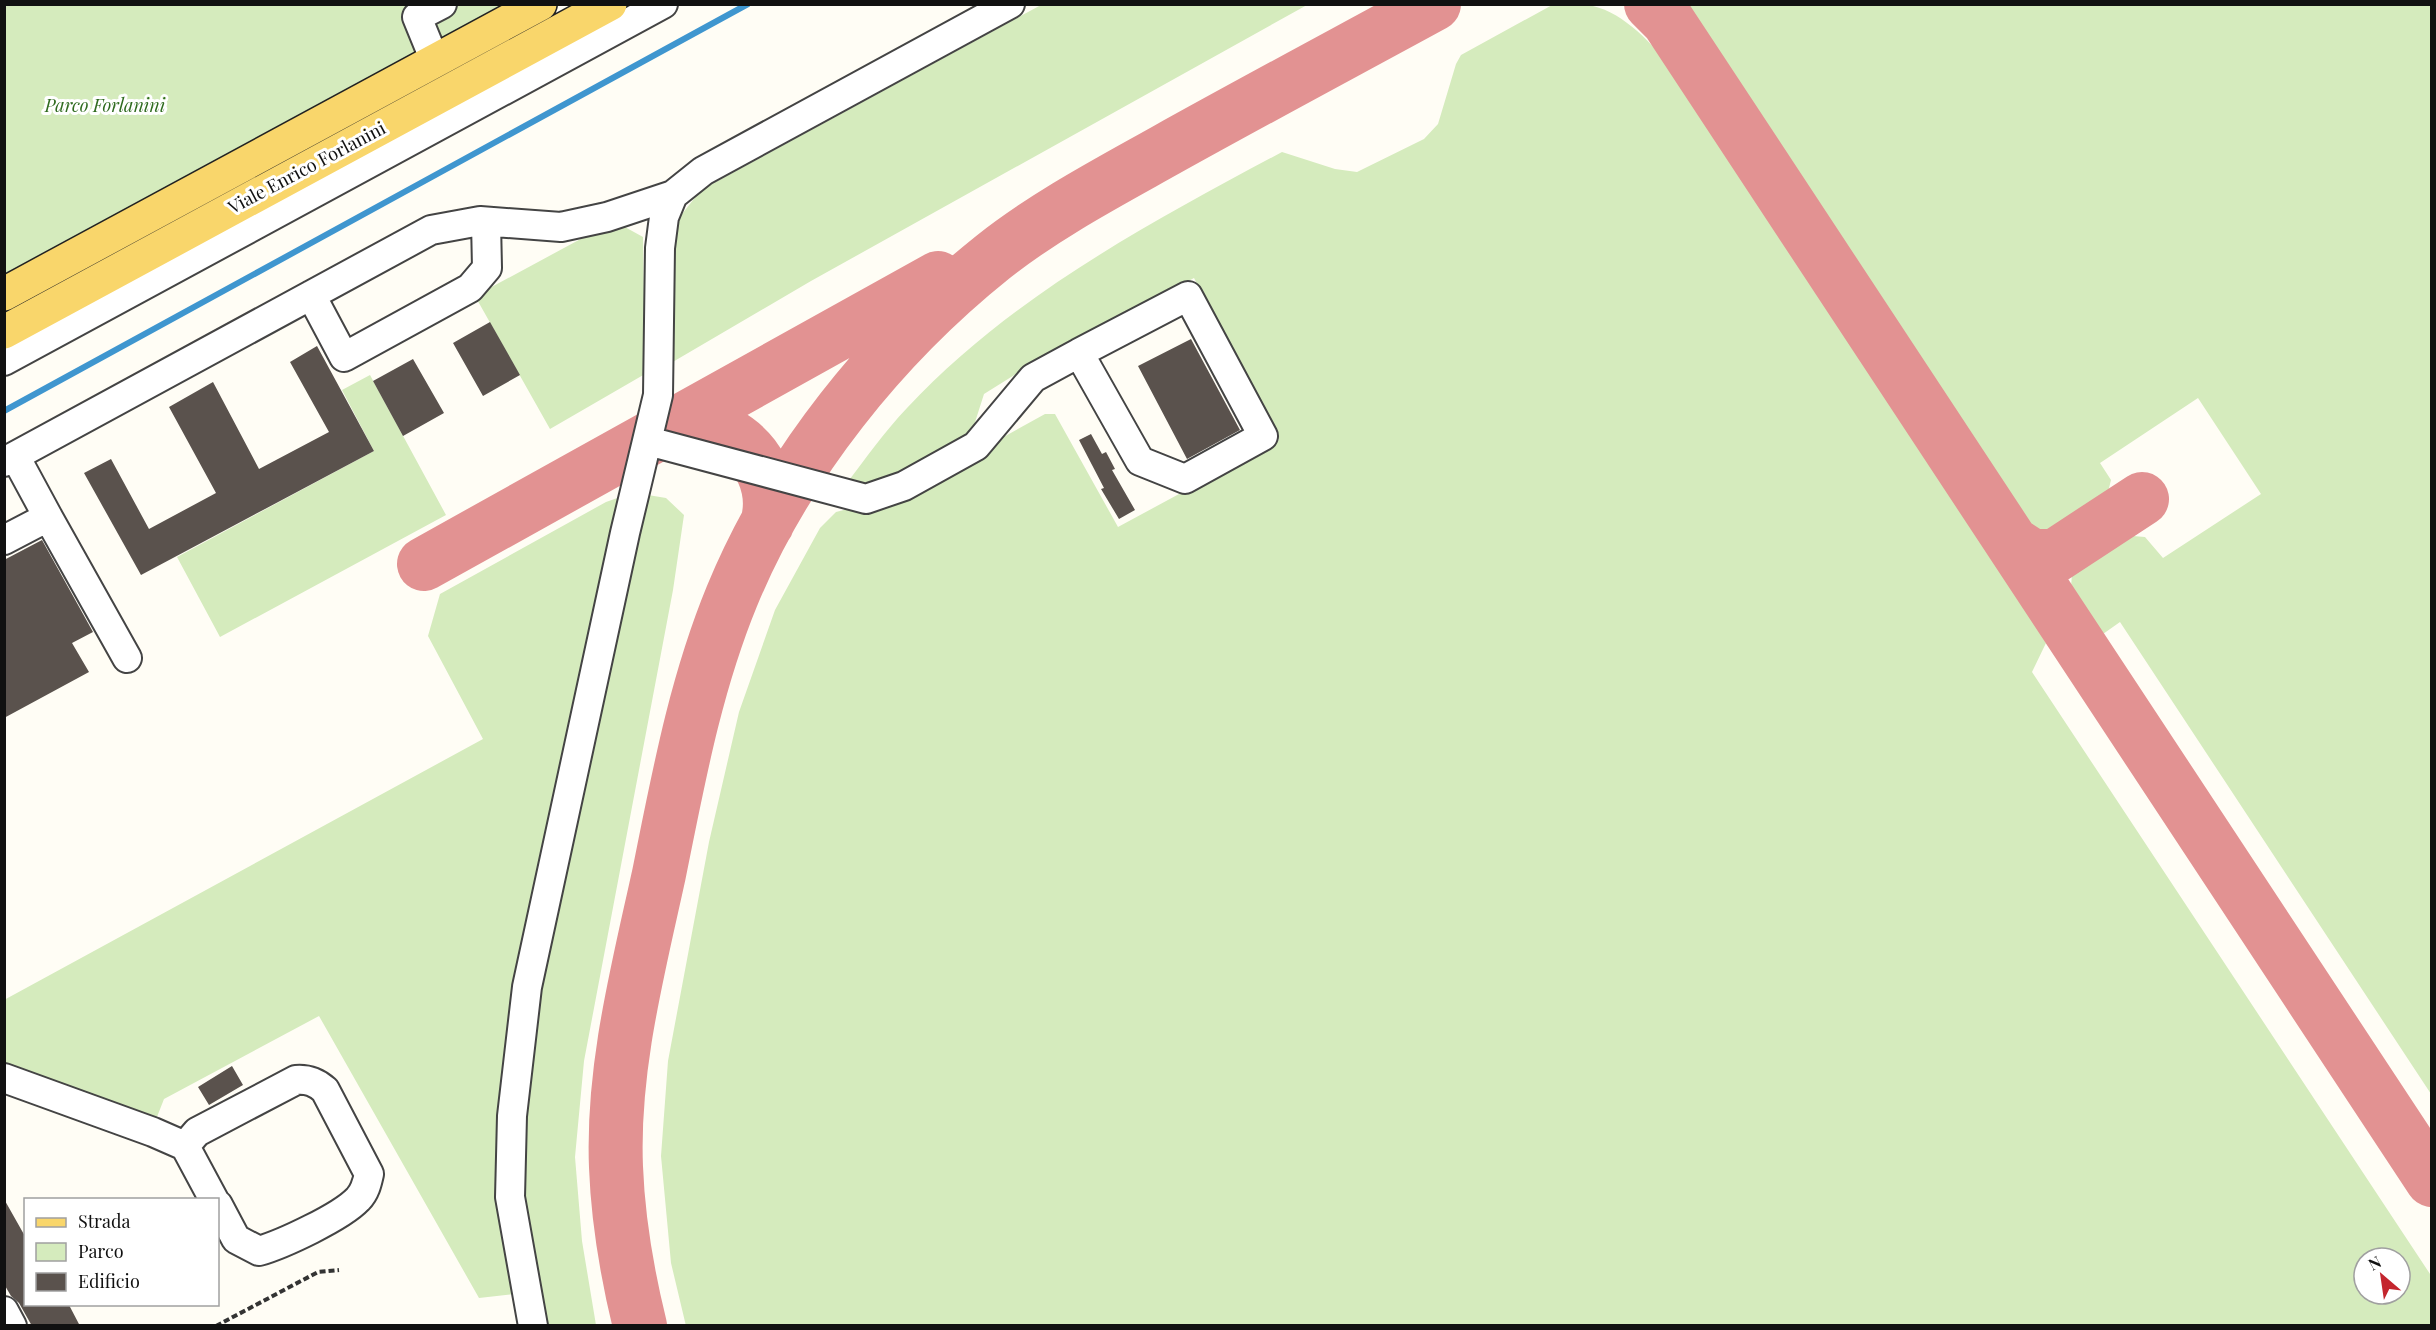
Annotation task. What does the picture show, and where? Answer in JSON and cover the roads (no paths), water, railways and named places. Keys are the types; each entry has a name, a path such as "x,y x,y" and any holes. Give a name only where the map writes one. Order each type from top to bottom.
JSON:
{"main road":[{"name":"Viale Enrico Forlanini","path":"4,294 540,4"},
{"name":"Viale Enrico Forlanini","path":"4,332 610,4"}],"lane":[{"path":"435,61 417,17 442,4"},
{"path":"4,361 663,4"},
{"path":"126,658 48,517 10,459 431,230 459,223 486,222 561,227 606,217 673,195 703,171 1010,4"},
{"path":"533,1326 510,1197 512,1116 527,987 658,395 660,248 664,217 673,195"},
{"path":"311,296 344,357 470,288 487,268 486,222"},
{"path":"648,441 866,499 904,486 976,446 1033,378 1079,353 1188,296 1263,436 1185,479 1140,461 1079,353"},
{"path":"4,540 48,517"},
{"path":"4,1078 153,1132 185,1146 213,1198"},
{"path":"185,1146 196,1132 296,1080 305,1080 317,1083 325,1090 369,1174 366,1188 348,1208 277,1246 259,1251 236,1239 219,1207"},
{"path":"4,1311 12,1326"}],"waterway":[{"path":"4,411 748,4"}],"park label":[{"name":"Parco Forlanini","path":"105,106"}]}
